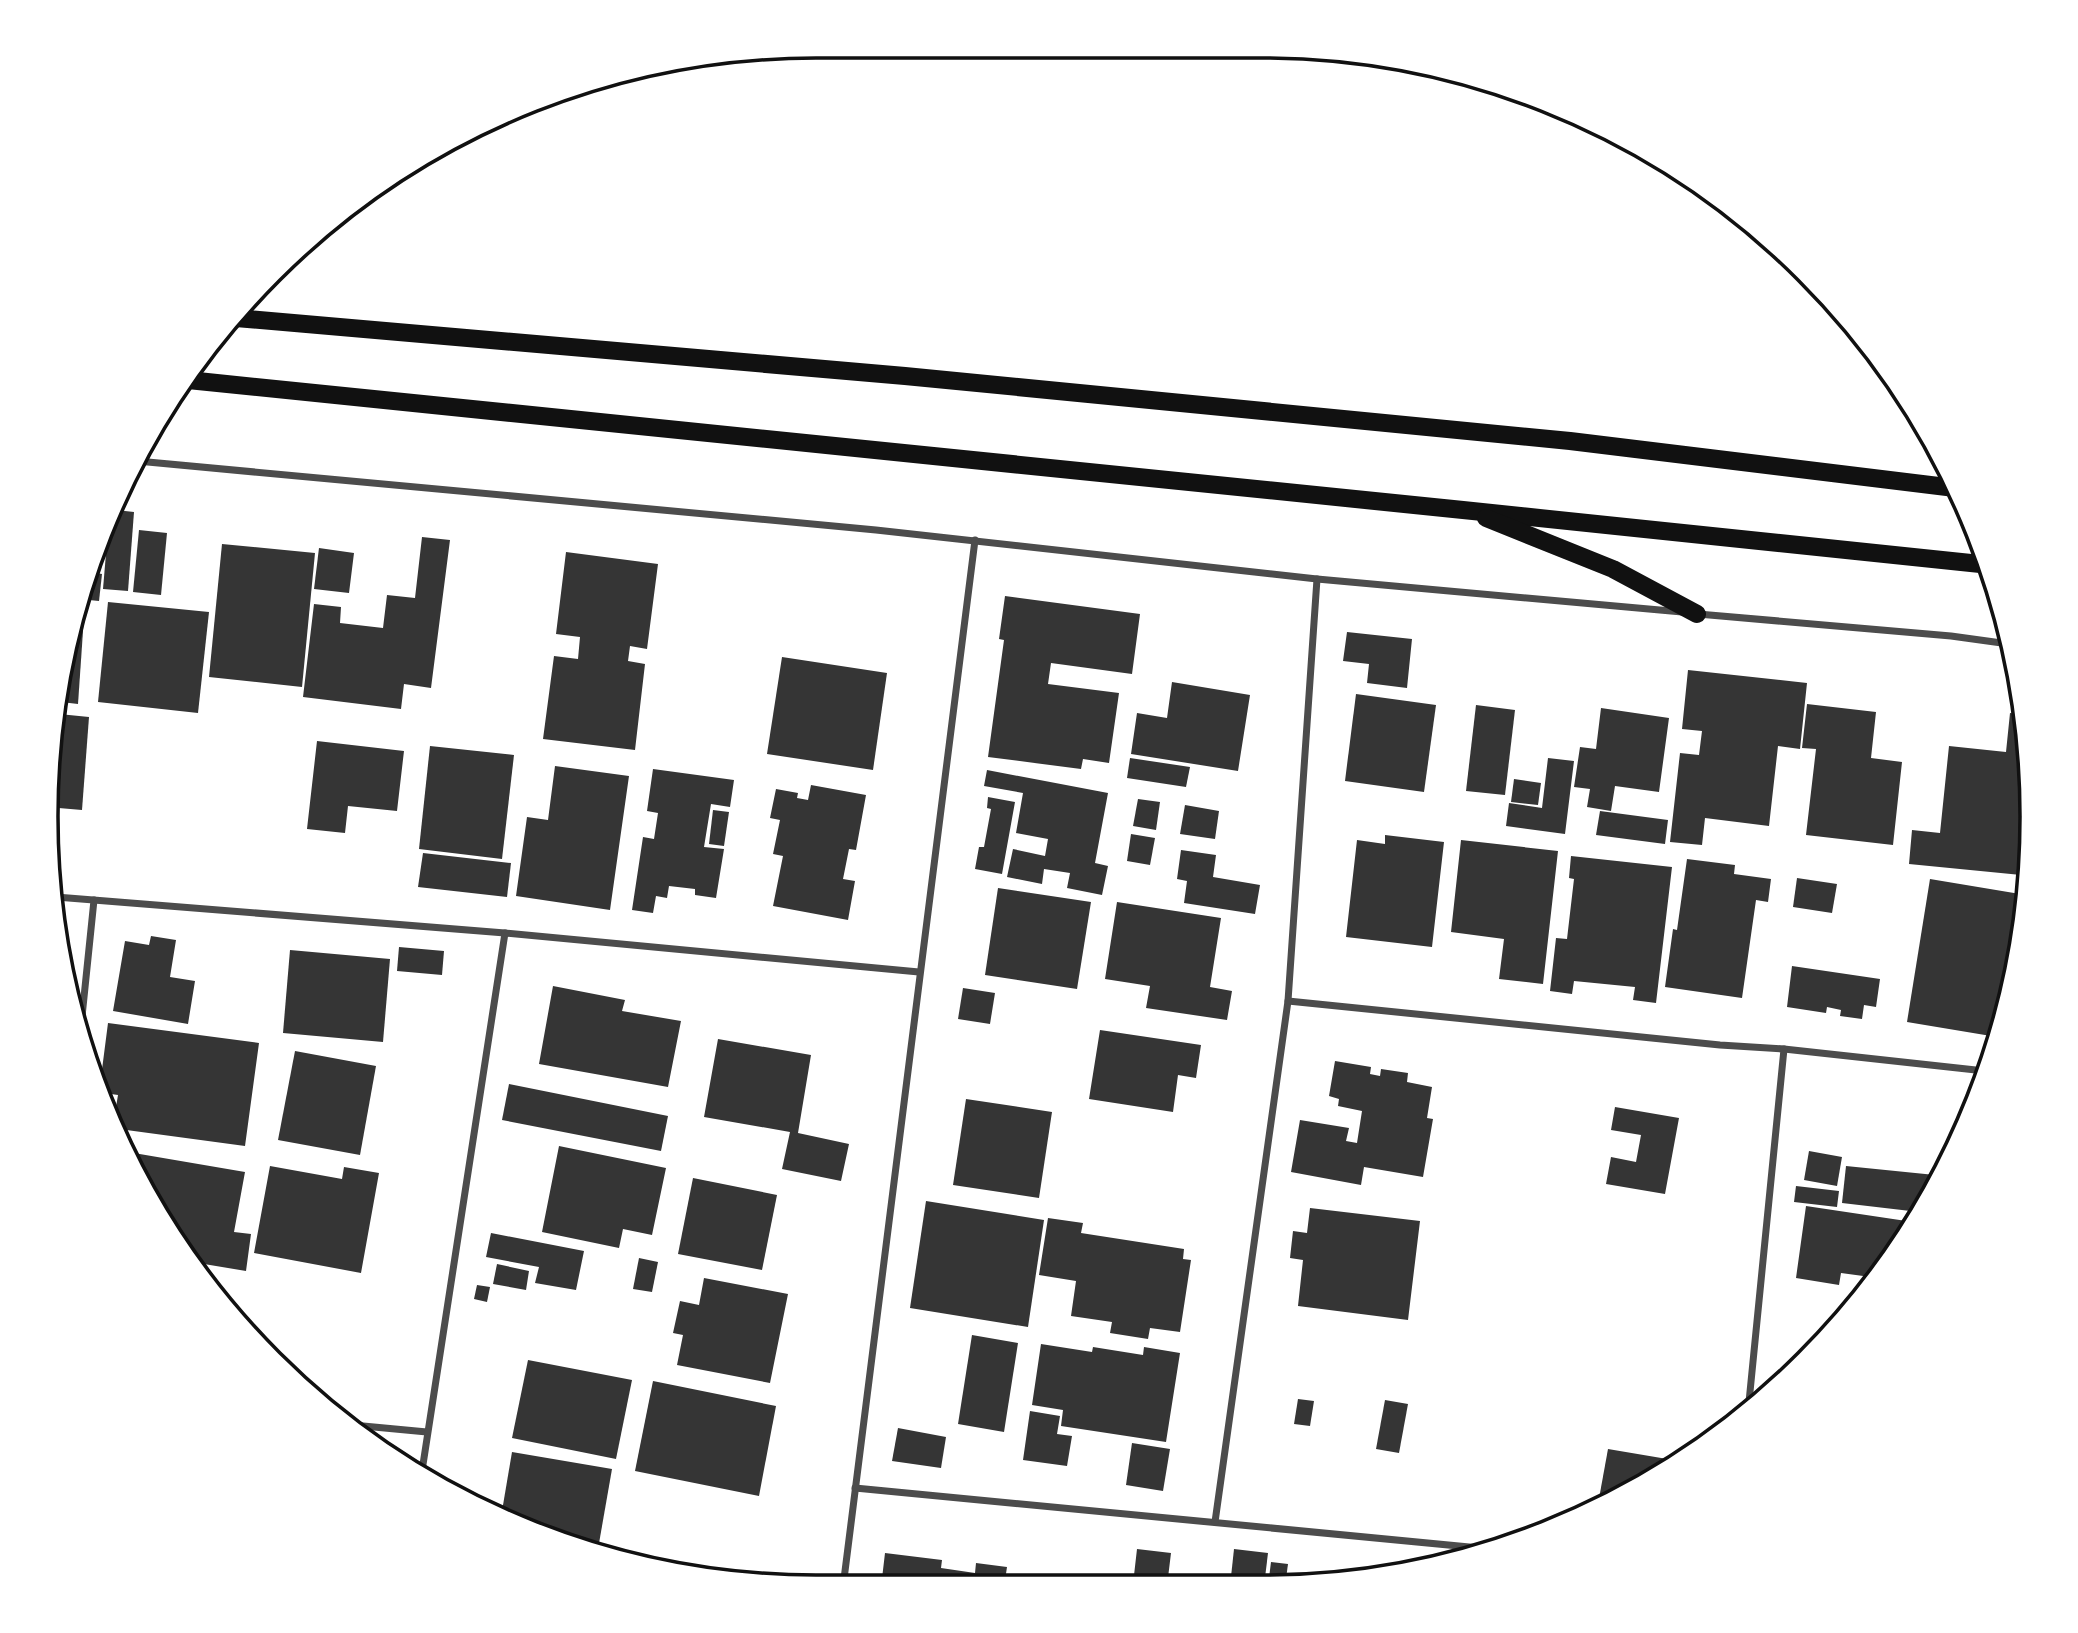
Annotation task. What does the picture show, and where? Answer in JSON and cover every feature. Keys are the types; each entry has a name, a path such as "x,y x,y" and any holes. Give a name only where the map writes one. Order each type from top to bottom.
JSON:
{"main road":[{"path":"244,319 905,376 1556,440 1945,487"},
{"path":"196,381 1976,564"},
{"path":"1463,510 1613,569 1697,614"}],"street":[{"path":"146,462 975,540 1317,579 1951,636 2000,643"},
{"path":"844,1575 975,540"},
{"path":"1215,1522 1289,1001 1317,579"},
{"path":"62,897 505,933 919,972"},
{"path":"83,1009 94,900"},
{"path":"423,1465 505,933"},
{"path":"1289,1001 1976,1070"},
{"path":"1749,1397 1784,1049"},
{"path":"366,1426 427,1432"},
{"path":"855,1488 1466,1547"}],"building":[{"path":"123,511 134,512 128,591 103,589 106,552 116,526"},
{"path":"139,530 167,533 161,595 133,592"},
{"path":"422,537 450,540 431,688 404,684 401,709 303,697 314,604 341,607 340,623 383,628 387,595 415,598"},
{"path":"222,544 315,553 302,687 209,677"},
{"path":"319,548 354,553 349,593 314,589"},
{"path":"566,552 658,564 647,649 630,646 628,661 645,664 635,750 543,739 554,656 578,659 580,637 556,634"},
{"path":"98,573 102,574 99,601 90,600"},
{"path":"1005,596 1140,614 1132,674 1051,663 1048,684 1119,693 1109,763 1083,759 1081,769 988,757 1004,640 999,639"},
{"path":"108,602 209,612 198,713 98,702"},
{"path":"84,621 78,704 66,703"},
{"path":"1347,632 1412,639 1407,688 1367,683 1369,664 1343,661"},
{"path":"782,657 887,673 873,770 767,754"},
{"path":"1688,670 1807,683 1800,749 1778,746 1769,826 1705,818 1702,845 1670,842 1680,753 1699,755 1702,731 1682,729"},
{"path":"1172,682 1250,695 1238,771 1131,754 1137,713 1167,718"},
{"path":"1356,694 1436,705 1424,792 1345,781"},
{"path":"1807,704 1876,712 1871,758 1902,762 1893,845 1806,835 1816,749 1802,748"},
{"path":"1476,705 1515,710 1505,795 1466,791"},
{"path":"1601,708 1669,718 1659,792 1615,786 1611,811 1587,807 1590,789 1574,787 1580,747 1596,749"},
{"path":"2010,713 2013,713 2019,767 2018,875 1909,864 1912,830 1940,833 1949,746 2006,752"},
{"path":"64,715 89,717 82,810 58,808"},
{"path":"317,741 404,751 397,811 348,806 345,833 307,829"},
{"path":"430,746 514,755 502,859 419,849"},
{"path":"1130,758 1190,767 1186,787 1127,778"},
{"path":"1548,758 1574,761 1565,834 1506,826 1509,803 1542,808"},
{"path":"555,766 629,776 610,910 516,896 527,817 548,820"},
{"path":"653,769 734,780 730,807 711,804 704,847 724,849 716,898 695,895 695,889 669,886 667,898 656,896 653,913 632,910 643,837 654,839 658,813 647,811"},
{"path":"987,770 1108,793 1095,863 1108,866 1102,895 1067,888 1070,873 1044,869 1042,884 1007,877 1013,849 1045,856 1048,839 1016,833 1023,793 984,786"},
{"path":"1514,779 1541,783 1538,805 1511,802"},
{"path":"811,785 866,795 856,850 849,849 843,879 855,881 848,920 773,906 783,856 773,854 780,820 770,818 776,789 798,793 797,798 808,800"},
{"path":"988,797 1015,802 1002,874 975,869 979,847 984,847 991,809 987,808"},
{"path":"1138,799 1160,802 1156,830 1133,826"},
{"path":"1185,805 1219,811 1215,839 1180,834"},
{"path":"713,810 729,812 724,846 709,844"},
{"path":"1600,811 1668,820 1665,844 1596,835"},
{"path":"1131,834 1155,838 1150,865 1127,861"},
{"path":"1385,835 1444,842 1432,947 1346,937 1357,840 1385,844"},
{"path":"1461,840 1558,851 1543,984 1499,979 1504,939 1451,932"},
{"path":"1181,850 1216,855 1213,877 1260,885 1255,914 1184,903 1187,881 1177,879"},
{"path":"423,853 511,863 507,897 418,887"},
{"path":"1571,856 1672,867 1656,1003 1633,1000 1635,987 1574,981 1572,994 1550,991 1556,938 1567,939 1574,879 1569,878"},
{"path":"1687,859 1735,865 1734,874 1771,879 1768,902 1756,900 1742,998 1665,987 1673,929 1677,930"},
{"path":"1797,878 1837,884 1832,913 1793,907"},
{"path":"1930,879 2016,893 2006,965 1987,1035 1907,1022"},
{"path":"998,888 1091,902 1077,989 985,975"},
{"path":"1117,902 1221,918 1210,987 1232,991 1227,1020 1146,1008 1150,986 1105,979"},
{"path":"151,936 176,940 170,977 195,981 188,1024 113,1011 125,941 149,945"},
{"path":"399,947 444,951 442,975 397,971"},
{"path":"290,950 390,959 383,1042 283,1033"},
{"path":"1792,966 1880,979 1876,1007 1864,1005 1862,1019 1840,1016 1841,1010 1827,1007 1826,1013 1787,1007"},
{"path":"553,986 625,1000 622,1011 681,1021 668,1087 539,1064"},
{"path":"963,988 995,993 990,1024 958,1019"},
{"path":"108,1023 259,1043 245,1146 126,1130 116,1107 118,1095 111,1094 102,1070"},
{"path":"1100,1030 1201,1045 1196,1078 1178,1075 1173,1112 1089,1099"},
{"path":"718,1039 811,1055 798,1133 849,1144 841,1181 782,1169 790,1132 704,1117"},
{"path":"295,1051 376,1066 360,1155 278,1140"},
{"path":"1335,1061 1371,1067 1370,1074 1380,1076 1381,1069 1408,1073 1407,1082 1432,1087 1427,1118 1433,1119 1423,1177 1364,1167 1361,1185 1291,1172 1300,1120 1349,1128 1346,1141 1357,1143 1362,1111 1338,1106 1339,1099 1329,1096"},
{"path":"509,1084 668,1116 661,1151 502,1120"},
{"path":"966,1099 1052,1112 1039,1198 953,1185"},
{"path":"1615,1107 1679,1118 1665,1194 1606,1184 1611,1157 1636,1162 1641,1135 1611,1130"},
{"path":"559,1146 666,1168 652,1235 623,1229 619,1248 542,1232"},
{"path":"1809,1151 1842,1157 1837,1186 1804,1180"},
{"path":"137,1154 245,1172 234,1232 251,1234 246,1271 205,1264 159,1196"},
{"path":"270,1166 342,1179 344,1167 379,1173 361,1273 254,1253"},
{"path":"1846,1166 1930,1175 1909,1211 1842,1203"},
{"path":"693,1178 777,1195 762,1270 678,1254"},
{"path":"1796,1186 1839,1191 1837,1207 1794,1202"},
{"path":"926,1201 1044,1220 1028,1327 910,1308"},
{"path":"1806,1206 1903,1221 1864,1276 1841,1273 1839,1285 1796,1278"},
{"path":"1310,1208 1420,1221 1408,1320 1298,1306 1303,1260 1290,1258 1293,1231 1307,1233"},
{"path":"1048,1218 1083,1223 1081,1233 1184,1249 1183,1259 1191,1260 1180,1332 1150,1328 1148,1339 1110,1333 1112,1322 1071,1316 1076,1281 1039,1275"},
{"path":"491,1233 584,1251 576,1290 535,1283 539,1267 486,1257"},
{"path":"639,1258 658,1262 652,1292 633,1289"},
{"path":"497,1264 529,1271 526,1290 493,1284"},
{"path":"704,1278 788,1294 770,1383 677,1365 683,1335 673,1333 680,1301 699,1305"},
{"path":"477,1285 490,1287 487,1302 474,1299"},
{"path":"972,1335 1018,1343 1004,1432 958,1424"},
{"path":"1041,1344 1092,1352 1093,1347 1143,1355 1144,1347 1180,1353 1166,1442 1061,1426 1063,1410 1032,1405"},
{"path":"528,1360 632,1380 616,1459 512,1438"},
{"path":"653,1381 776,1406 759,1496 635,1471"},
{"path":"1298,1399 1314,1401 1310,1426 1294,1424"},
{"path":"1385,1400 1408,1404 1399,1453 1376,1449"},
{"path":"1030,1411 1060,1416 1057,1434 1072,1436 1067,1466 1023,1460"},
{"path":"898,1428 946,1437 941,1468 892,1461"},
{"path":"1132,1443 1170,1449 1163,1491 1126,1485"},
{"path":"1608,1449 1665,1459 1641,1474 1600,1496"},
{"path":"512,1452 612,1469 599,1543 503,1507"},
{"path":"1137,1549 1171,1553 1168,1575 1134,1575"},
{"path":"1234,1549 1268,1553 1265,1575 1231,1575"},
{"path":"885,1553 942,1560 941,1568 975,1573 976,1563 1007,1567 1006,1575 882,1575"},
{"path":"1271,1562 1288,1564 1287,1574 1269,1575"}]}
